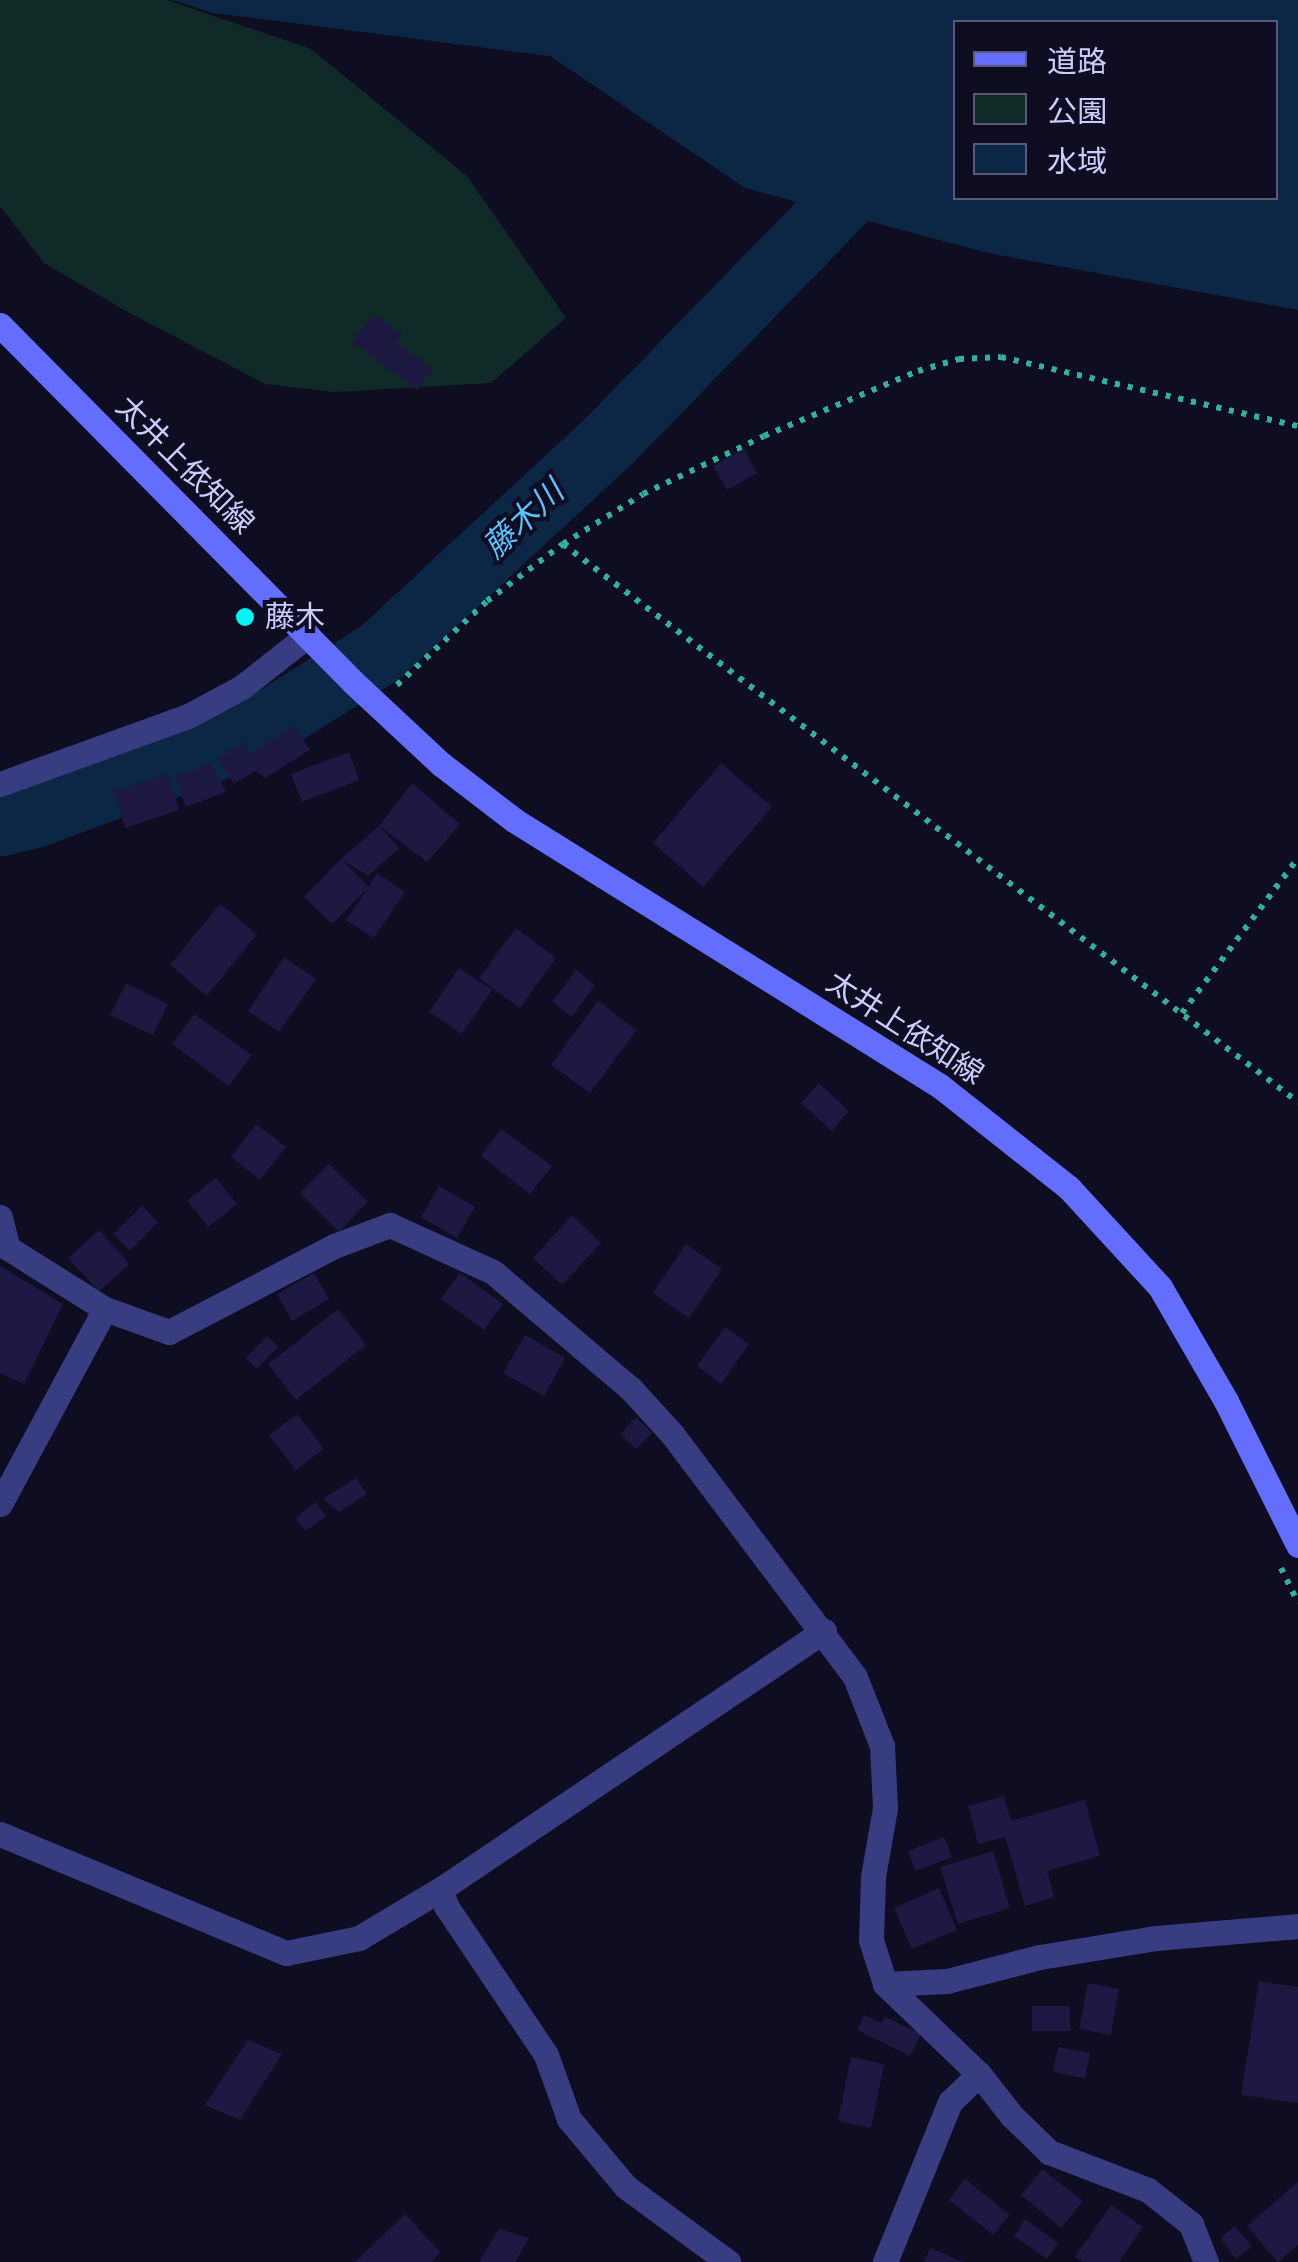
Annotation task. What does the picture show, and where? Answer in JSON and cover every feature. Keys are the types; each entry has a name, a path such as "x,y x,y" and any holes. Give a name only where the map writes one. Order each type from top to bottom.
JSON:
{"main road":[{"name":"太井上依知線","path":"0,326 354,683 441,764 514,820 940,1086 1070,1188 1112,1231 1173,1308 1286,1550"}],"street":[{"path":"0,784 188,716 316,643"},
{"path":"0,1217 8,1248 105,1309 169,1332 334,1246 390,1224 493,1272 630,1388 672,1434 855,1677 882,1746 885,1808 874,1877 870,1940 885,1984 979,2074 1012,2116 1050,2152 1148,2190 1191,2224 1206,2262"},
{"path":"0,1504 105,1309"},
{"path":"0,1834 286,1953 359,1938 442,1889 824,1632"},
{"path":"442,1889 446,1906 546,2055 569,2119 626,2187 728,2262"},
{"path":"885,1984 947,1980 1040,1957 1156,1938 1298,1926"},
{"path":"885,2262 950,2102 979,2074"}],"path":[{"path":"377,703 487,601 562,544 643,494 764,436 918,371 960,359 1001,357 1298,426"},
{"path":"562,544 1298,1102"},
{"path":"1182,1013 1298,858"},
{"path":"1286,1550 1298,1603"}],"green space":[{"path":"0,0 167,0 311,49 467,176 566,318 491,383 334,392 265,384 126,311 44,263 0,206"}],"water":[{"path":"172,0 1298,0 1298,310 988,253 745,188 550,56 214,13"}],"building":[{"path":"374,314 402,334 396,342 433,369 417,390 352,342"},
{"path":"744,449 757,473 727,490 713,466"},
{"path":"295,726 310,750 265,778 255,771 234,784 218,759 243,742 250,754"},
{"path":"349,752 359,780 302,802 291,774"},
{"path":"210,763 226,792 186,807 175,778"},
{"path":"721,763 772,807 703,887 653,843"},
{"path":"168,774 179,810 125,828 114,792"},
{"path":"412,783 460,824 427,862 379,826"},
{"path":"379,826 399,848 368,876 341,859"},
{"path":"341,859 369,887 332,924 304,897"},
{"path":"377,873 405,892 374,938 346,920"},
{"path":"220,904 257,934 207,996 170,965"},
{"path":"516,928 556,958 520,1008 479,978"},
{"path":"284,957 316,979 279,1032 248,1011"},
{"path":"459,968 492,990 462,1034 429,1012"},
{"path":"576,970 595,985 572,1017 552,1002"},
{"path":"126,983 168,1004 153,1035 110,1015"},
{"path":"598,1001 637,1030 590,1093 551,1065"},
{"path":"194,1014 252,1055 229,1086 172,1044"},
{"path":"819,1083 849,1111 832,1131 801,1103"},
{"path":"256,1124 286,1147 260,1180 231,1157"},
{"path":"501,1129 552,1166 530,1194 481,1156"},
{"path":"329,1164 368,1202 339,1232 300,1193"},
{"path":"216,1178 237,1204 208,1227 187,1200"},
{"path":"439,1186 475,1207 457,1238 421,1217"},
{"path":"142,1206 158,1222 130,1251 113,1234"},
{"path":"572,1215 601,1243 562,1285 533,1258"},
{"path":"99,1230 130,1264 99,1291 68,1258"},
{"path":"686,1244 722,1269 689,1318 653,1293"},
{"path":"0,1266 63,1304 24,1384 0,1373"},
{"path":"314,1273 329,1299 292,1321 277,1294"},
{"path":"460,1273 503,1304 484,1330 441,1299"},
{"path":"338,1309 366,1345 296,1400 268,1364"},
{"path":"725,1327 749,1344 721,1384 697,1366"},
{"path":"525,1335 565,1358 544,1396 503,1373"},
{"path":"267,1336 278,1347 257,1369 246,1358"},
{"path":"297,1414 324,1449 296,1470 269,1435"},
{"path":"636,1417 652,1433 636,1449 620,1434"},
{"path":"356,1478 367,1494 339,1512 323,1499"},
{"path":"315,1502 326,1516 306,1531 295,1518"},
{"path":"1004,1796 1011,1821 1085,1800 1100,1856 1047,1871 1054,1897 1025,1906 1005,1837 978,1844 968,1806"},
{"path":"944,1837 952,1857 915,1871 908,1851"},
{"path":"993,1851 1010,1908 958,1924 940,1867"},
{"path":"939,1888 957,1930 912,1949 894,1908"},
{"path":"1259,1981 1298,1987 1298,2103 1241,2095"},
{"path":"1088,1983 1119,1989 1111,2035 1079,2029"},
{"path":"1032,2006 1070,2006 1070,2031 1032,2031"},
{"path":"864,2015 881,2023 885,2017 921,2034 910,2056 857,2030"},
{"path":"248,2040 282,2054 240,2120 205,2105"},
{"path":"1058,2047 1090,2053 1085,2078 1053,2072"},
{"path":"851,2057 884,2064 871,2128 838,2121"},
{"path":"1042,2169 1083,2201 1061,2228 1021,2195"},
{"path":"965,2179 1010,2215 993,2235 949,2200"},
{"path":"1298,2182 1298,2245 1278,2262 1247,2226"},
{"path":"1111,2205 1143,2227 1119,2262 1083,2262 1075,2257"},
{"path":"405,2214 440,2252 431,2262 355,2262"},
{"path":"1025,2219 1058,2243 1047,2259 1014,2236"},
{"path":"1235,2226 1252,2247 1236,2259 1220,2238"},
{"path":"499,2229 529,2238 515,2262 479,2262"},
{"path":"930,2248 963,2262 924,2262"}],"waterway":[{"name":"藤木川","path":"0,823 34,815 245,737 380,652 609,440 953,86"}],"place":[{"name":"藤木","path":"245,617"}]}
